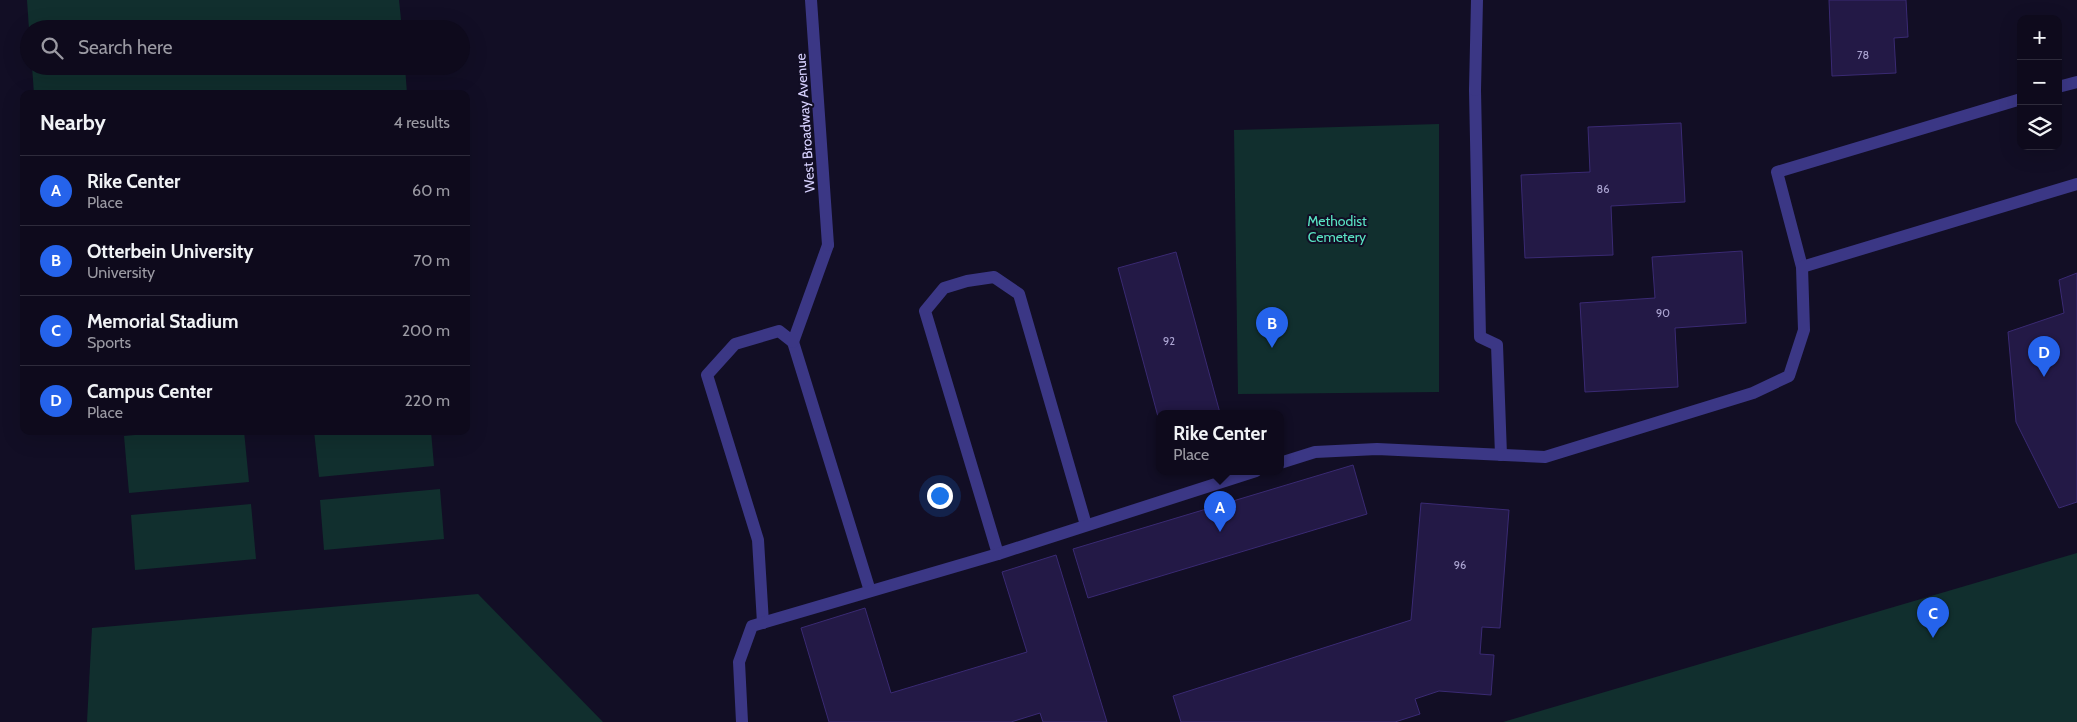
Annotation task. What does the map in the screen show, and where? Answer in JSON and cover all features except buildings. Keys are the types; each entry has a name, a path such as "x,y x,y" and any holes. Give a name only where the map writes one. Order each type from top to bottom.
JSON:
{"street":[{"name":"West Broadway Avenue","path":"793,342 828,245 811,0"},
{"path":"1478,0 1476,90 1480,337 1497,345 1502,455"},
{"path":"2062,86 2077,82"},
{"path":"1284,462 1314,452 1377,449 1545,457 1753,393 1789,376 1804,330 1802,267 1777,172 2017,100"},
{"path":"1802,267 2077,184"},
{"path":"998,554 924,311 944,288 967,281 994,277 1018,294 1086,526"},
{"path":"763,623 758,540 706,375 735,344 778,331 793,342 870,591"},
{"path":"742,722 740,662 752,626 998,554 1244,475"}],"green space":[{"path":"27,0 399,0 401,20 28,20"},
{"path":"33,75 406,75 407,90 34,90"},
{"name":"Methodist Cemetery","path":"1439,124 1439,392 1238,394 1234,130"},
{"path":"244,435 249,482 129,493 124,436"},
{"path":"314,435 431,435 434,466 319,477"},
{"path":"440,489 444,539 324,550 320,500"},
{"path":"251,504 256,559 135,570 131,515"},
{"path":"2077,553 2077,722 1503,722"},
{"path":"478,594 603,722 87,722 92,628"}],"place":[{"name":"Otterbein University","path":"1272,348"},
{"name":"Campus Center","path":"2044,377"},
{"name":"Rike Center","path":"1220,532"},
{"name":"Memorial Stadium","path":"1933,638"}]}
